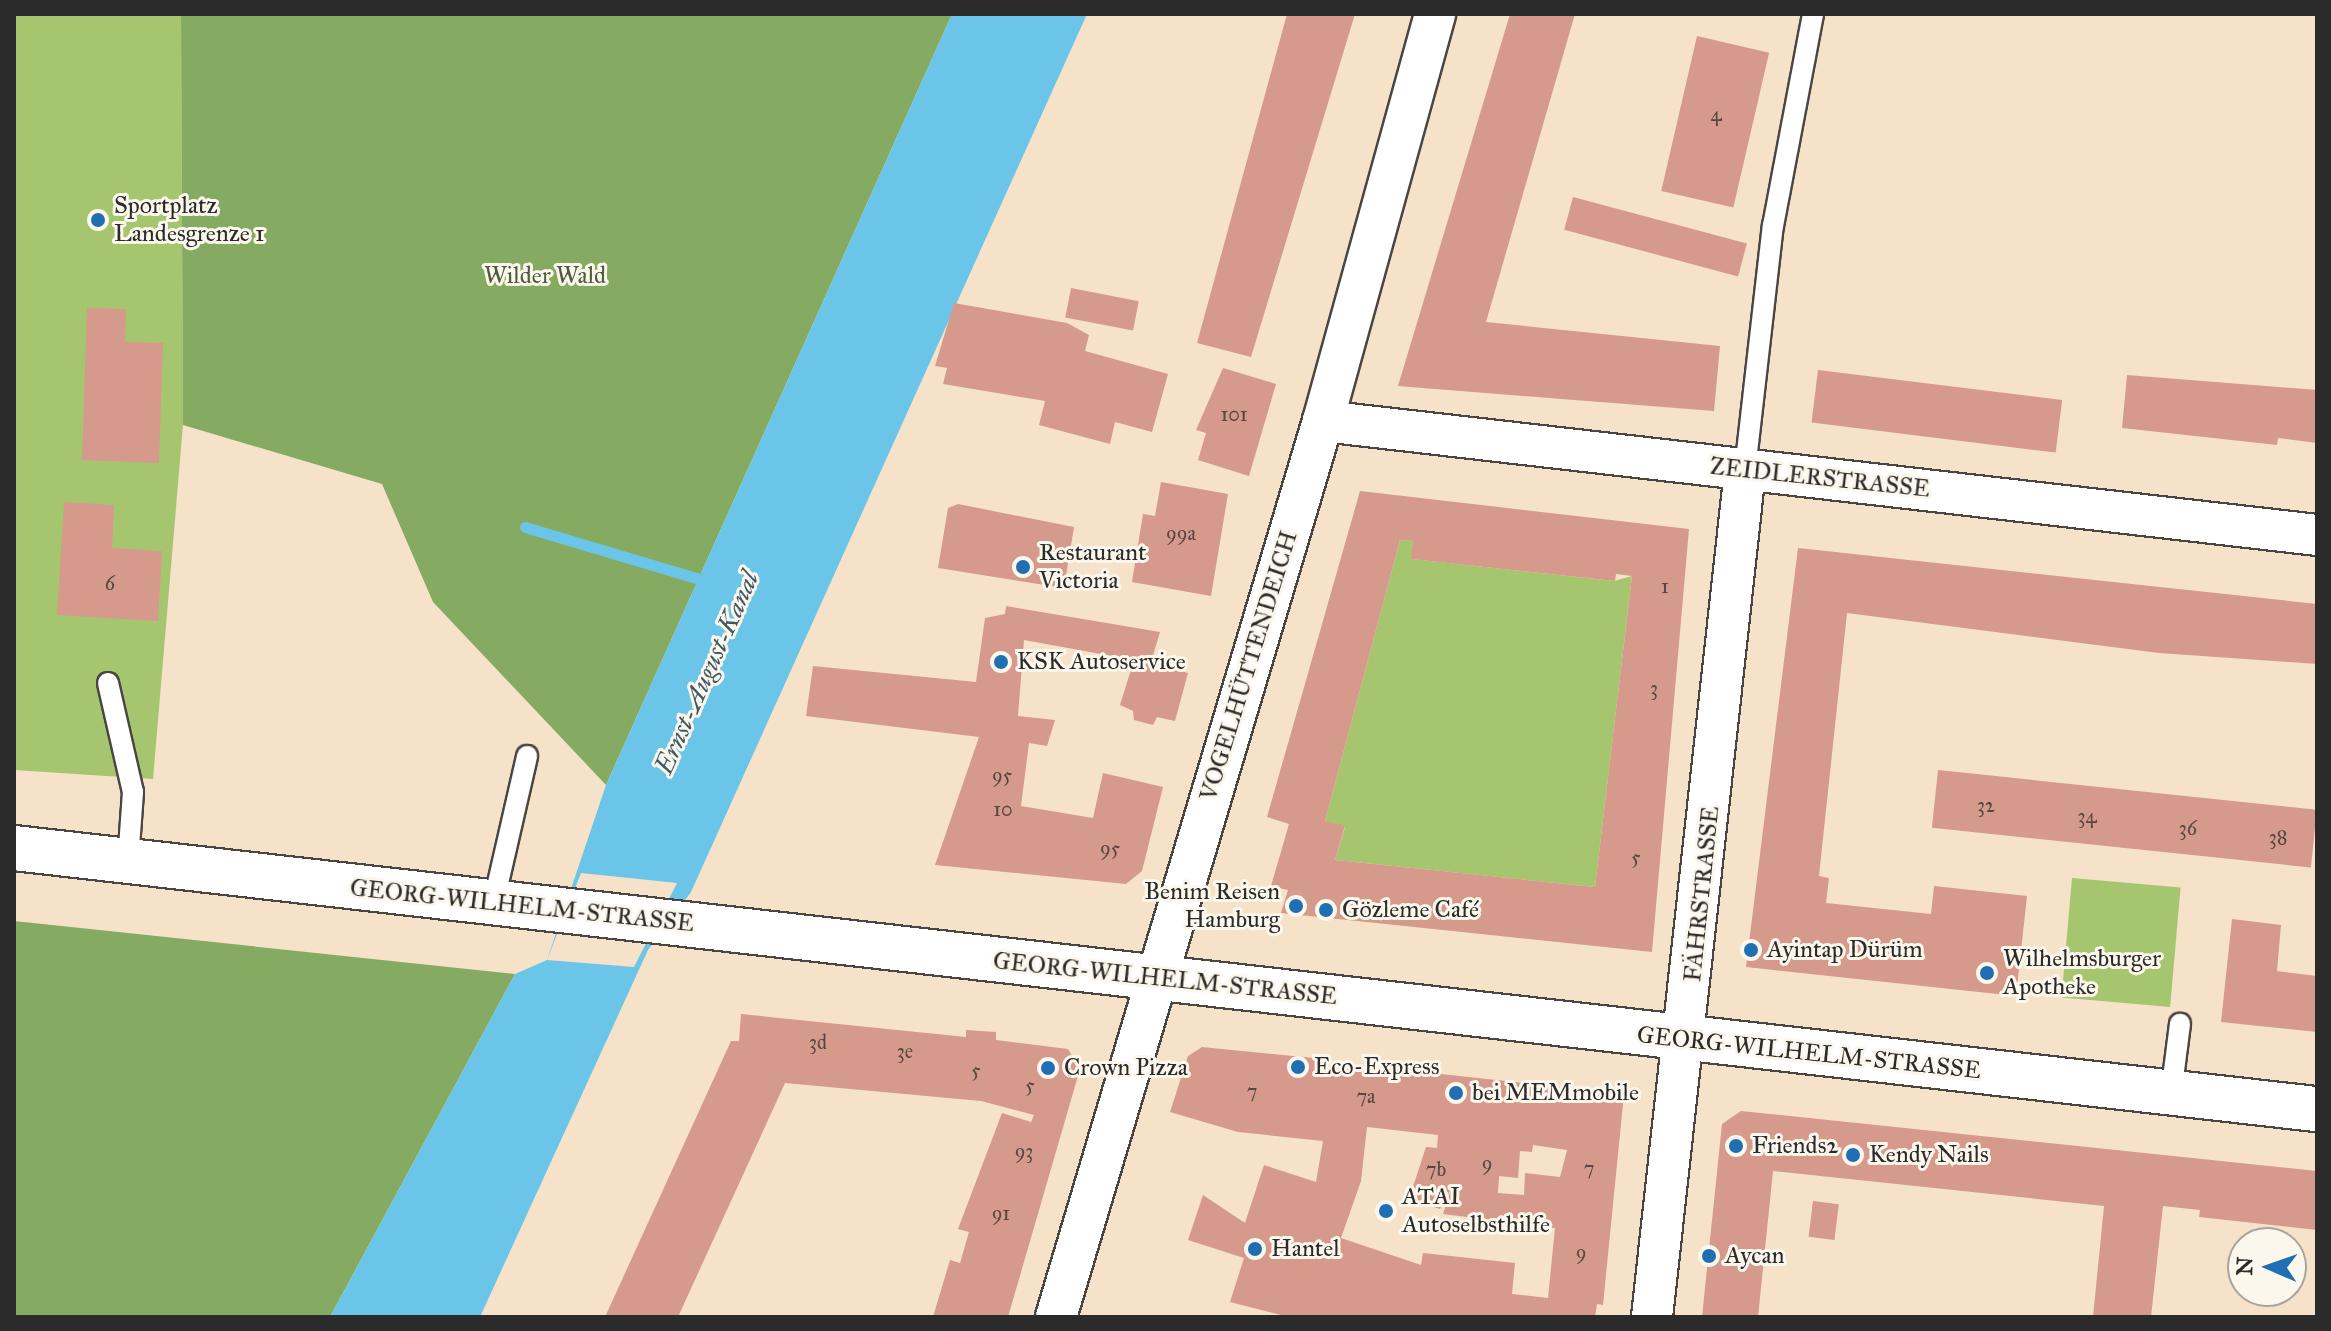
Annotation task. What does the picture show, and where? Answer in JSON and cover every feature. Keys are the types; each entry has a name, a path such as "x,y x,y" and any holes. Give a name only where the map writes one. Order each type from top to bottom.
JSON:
{"street":[{"name":"VOGELHÜTTENDEICH","path":"1056,1317 1323,421 1435,14"},
{"name":"ZEIDLERSTRASSE","path":"1323,421 2317,535"},
{"name":"FÄHRSTRASSE","path":"1652,1317 1745,470"},
{"name":"GEORG-WILHELM-STRASSE","path":"14,848 493,905 658,920 2317,1109"}],"lane":[{"path":"1745,470 1773,226 1813,14"},
{"path":"108,683 133,792 128,862"},
{"path":"493,905 527,756"},
{"path":"2171,1094 2180,1024"}],"green space":[{"name":"Sportplatz Landesgrenze 1","path":"14,14 181,14 183,425 153,779 14,770"},
{"name":"Wilder Wald","path":"181,14 952,14 606,785 433,602 382,484 183,425"},
{"path":"1400,540 1413,541 1412,559 1614,581 1632,576 1595,887 1335,860 1345,827 1325,821"},
{"path":"2072,878 2181,887 2170,1007 2062,998"},
{"path":"14,921 515,974 330,1317 14,1317"}],"water":[{"name":"Ernst-August-Kanal","path":"952,14 1087,14 691,892 648,950 480,1317 330,1317 515,974 547,960 606,785"}],"pier":[{"path":"581,873 677,883 634,967 547,960"}],"building":[{"path":"1287,14 1355,14 1251,357 1197,343"},
{"path":"1510,14 1575,14 1486,322 1720,346 1714,411 1398,386"},
{"path":"1697,36 1769,53 1733,208 1661,191"},
{"path":"1573,197 1747,244 1738,276 1564,230"},
{"path":"1071,288 1139,301 1133,331 1065,317"},
{"path":"954,303 1067,323 1089,335 1085,351 1168,374 1152,432 1115,422 1110,444 1039,425 1045,401 943,384 947,368 935,366"},
{"path":"87,308 126,309 125,342 163,343 159,463 82,460"},
{"path":"1223,368 1276,384 1249,476 1198,460 1206,433 1196,430"},
{"path":"1818,370 2062,400 2056,453 1812,423"},
{"path":"2127,375 2317,390 2317,443 2278,438 2277,445 2122,428"},
{"path":"1161,482 1228,494 1211,596 1132,582 1143,514 1155,516"},
{"path":"1360,491 1689,529 1652,952 1281,913 1288,890 1271,886 1289,824 1267,817","holes":["1400,540 1413,541 1411,559 1615,581 1616,574 1632,576 1595,887 1335,860 1345,826 1325,821"]},
{"path":"64,502 114,505 112,548 162,551 158,621 57,615"},
{"path":"958,504 1074,527 1064,588 938,568 948,508"},
{"path":"1798,548 2317,604 2317,664 2159,653 1847,613 1819,876 1829,878 1826,903 1931,914 1934,886 2027,896 2016,996 1746,967"},
{"path":"1006,606 1160,632 1151,662 1188,673 1175,721 1157,717 1153,725 1134,720 1133,711 1120,705 1134,660 1024,640 1018,716 1055,720 1047,746 1029,743 1021,806 1093,818 1103,773 1163,787 1142,871 1126,884 935,865 979,737 806,716 813,666 976,682 985,618 1005,614"},
{"path":"1938,770 2317,810 2311,868 1932,828"},
{"path":"2232,919 2281,925 2277,971 2317,976 2317,1032 2221,1022"},
{"path":"741,1014 966,1037 966,1030 996,1032 996,1040 1068,1049 1080,1069 1008,1317 933,1317 950,1260 960,1263 969,1232 958,1229 1002,1113 1031,1122 1034,1115 981,1101 785,1083 678,1317 605,1317 731,1041 739,1041"},
{"path":"1202,1047 1324,1059 1330,1069 1331,1062 1624,1094 1603,1305 1597,1304 1595,1317 1289,1317 1230,1302 1244,1258 1188,1240 1203,1195 1245,1223 1264,1165 1316,1182 1323,1141 1238,1132 1170,1112 1188,1056","holes":["1367,1127 1438,1135 1437,1148 1426,1147 1409,1199 1440,1209 1451,1189 1443,1214 1555,1228 1548,1298 1512,1294 1515,1263 1423,1253 1421,1265 1341,1238 1361,1181","1533,1145 1567,1150 1560,1177 1525,1173 1524,1195 1498,1193 1499,1176 1518,1178 1520,1151 1532,1152"]},
{"path":"1741,1111 2317,1171 2317,1230 2199,1217 2200,1210 2163,1206 2151,1317 2093,1317 2104,1206 1773,1171 1758,1317 1702,1317 1722,1124"},
{"path":"1813,1201 1839,1204 1834,1240 1809,1237"}],"waterway":[{"path":"525,527 713,583"}],"place":[{"name":"Sportplatz Landesgrenze 1","path":"98,220"},
{"name":"Restaurant Victoria","path":"1023,567"},
{"name":"KSK Autoservice","path":"1001,662"},
{"name":"Benim Reisen Hamburg","path":"1296,906"},
{"name":"Gözleme Café","path":"1326,910"},
{"name":"Ayintap Dürüm","path":"1751,950"},
{"name":"Wilhelmsburger Apotheke","path":"1987,973"},
{"name":"Eco-Express","path":"1298,1067"},
{"name":"Crown Pizza","path":"1048,1068"},
{"name":"bei MEMmobile","path":"1456,1093"},
{"name":"Friends2","path":"1736,1146"},
{"name":"Kendy Nails","path":"1853,1155"},
{"name":"ATAI Autoselbsthilfe","path":"1386,1211"},
{"name":"Hantel","path":"1255,1249"},
{"name":"Aycan","path":"1709,1256"}]}
